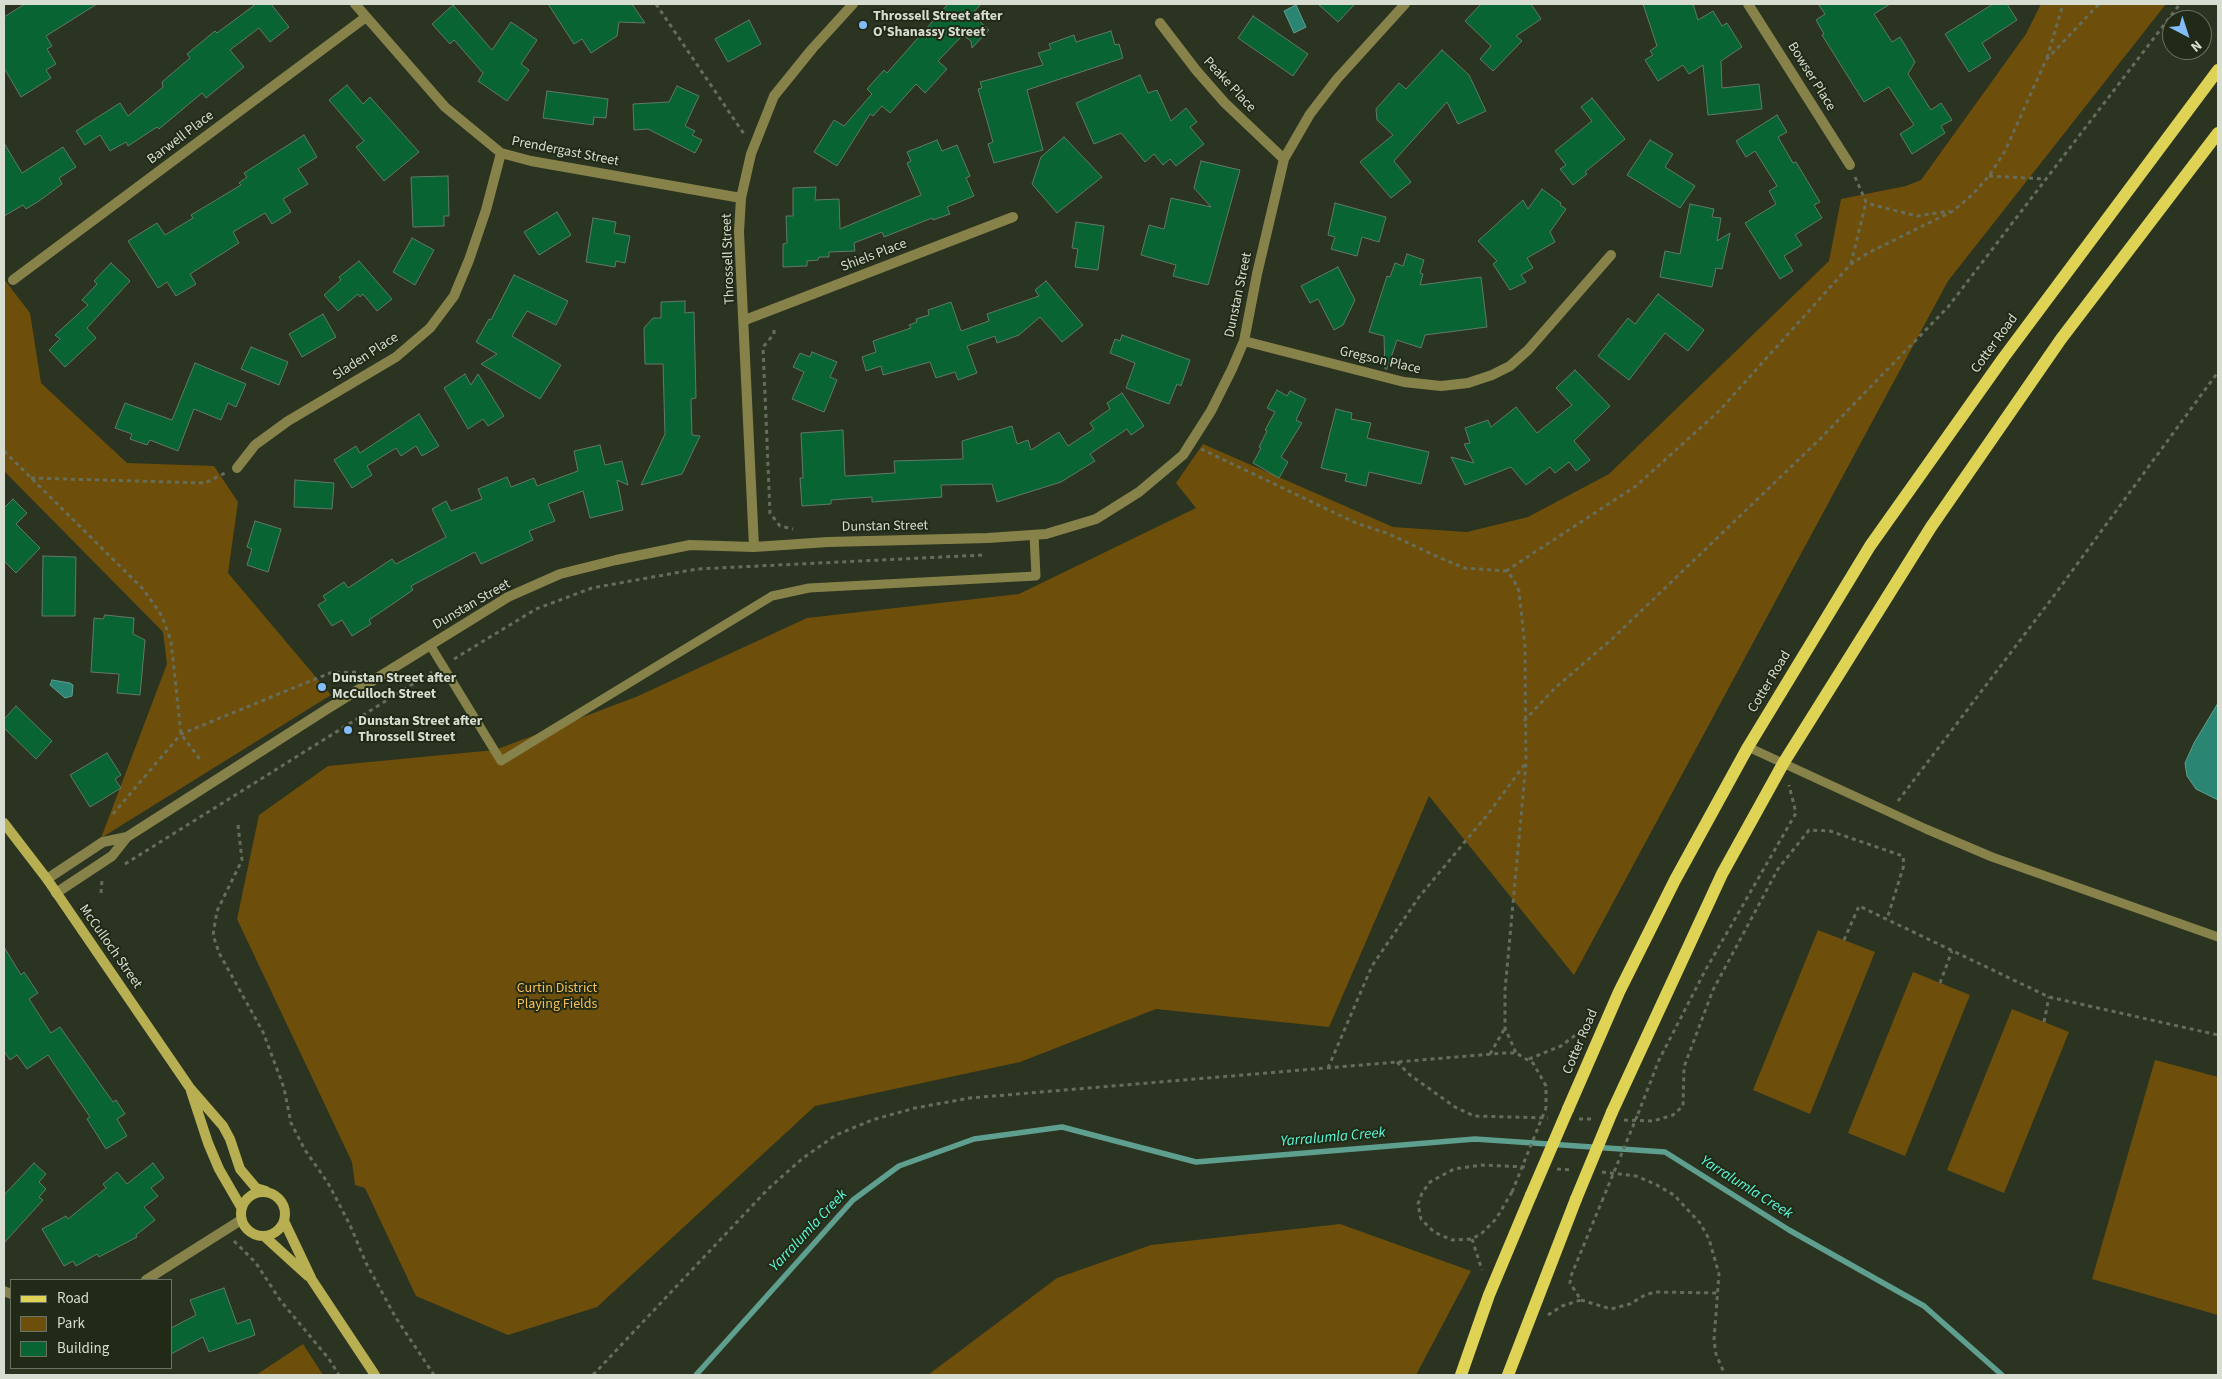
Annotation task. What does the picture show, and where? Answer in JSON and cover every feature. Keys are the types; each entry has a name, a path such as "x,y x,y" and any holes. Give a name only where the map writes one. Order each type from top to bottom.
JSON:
{"main road":[{"name":"Cotter Road","path":"1461,1375 1489,1295 1532,1195 1572,1114 1623,983 1675,880 1748,746 1870,546 2004,357 2218,70"},
{"path":"1508,1375 1576,1199 1613,1116 1722,874 1784,762 1931,527 1976,461 2061,339 2218,133"},
{"name":"McCulloch Street","path":"4,823 47,879 190,1088 224,1126 240,1169 256,1188 266,1191"},
{"name":"McCulloch Street","path":"190,1088 208,1144 219,1169 241,1207"},
{"path":"312,1280 264,1236 250,1232 241,1220 241,1207 250,1195 266,1191 274,1194 282,1202 285,1209 284,1221 312,1280 375,1375"},
{"path":"264,1236 274,1233 284,1221"}],"street":[{"name":"Prendergast Street","path":"355,4 444,107 501,153 531,161 741,198"},
{"name":"Throssell Street","path":"754,547 745,320 739,232 741,198 751,154 774,96 812,49 853,4"},
{"name":"Dunstan Street","path":"56,893 112,856 127,837 430,645 508,598 560,574 690,545 754,547 1046,534 1096,519 1139,492 1182,455 1211,411 1244,341 1257,274 1284,159 1310,114 1337,79 1406,4"},
{"name":"Bowser Place","path":"1748,4 1850,165"},
{"name":"Barwell Place","path":"13,280 366,17"},
{"name":"Peake Place","path":"1160,23 1196,70 1224,102 1284,159"},
{"name":"Sladen Place","path":"237,468 255,445 288,421 396,357 430,328 454,296 458,287 486,210 501,153"},
{"name":"Shiels Place","path":"745,320 1013,217"},
{"name":"Gregson Place","path":"1244,341 1404,382 1442,386 1468,383 1492,376 1510,366 1528,350 1611,255"},
{"name":"Dunstan Street","path":"47,879 102,842 127,837"},
{"path":"148,1279 241,1220"}],"lane":[{"path":"430,645 501,761 772,596 809,588 1036,576 1034,535"},
{"path":"1748,746 1784,762 1798,771 1992,857 2218,937"}],"path":[{"path":"656,4 745,136"},
{"path":"1189,444 1356,523 1389,534 1465,568 1506,571 1636,486 1719,411 1851,264 1868,253 1953,211 1972,195 1989,176 2005,151 2046,60 2063,4"},
{"path":"2046,60 2099,4"},
{"path":"1524,721 1555,688 1612,638 1820,439 1889,371 1948,307 2180,4"},
{"path":"1850,165 1866,202 1851,264"},
{"path":"1989,176 2047,179"},
{"path":"1866,202 1917,216 1953,211"},
{"path":"774,330 774,334 763,347 770,513 780,526 796,529 795,565"},
{"path":"1890,812 2218,372"},
{"path":"4,451 143,589 162,616 171,641 180,734 202,762"},
{"path":"1199,457 1205,451"},
{"path":"31,478 204,482 237,468"},
{"path":"119,868 536,609 592,588 698,570 991,554"},
{"path":"1506,571 1513,578 1519,592 1525,647 1524,721 1526,763 1505,990 1505,1028 1516,1054"},
{"path":"113,814 180,734 330,673 360,672"},
{"path":"1581,1300 1570,1283 1571,1276 1660,1060 1706,969 1796,813 1784,762"},
{"path":"1328,1068 1372,966 1419,897 1488,814 1526,763"},
{"path":"238,825 242,860 218,911 213,935 219,953 263,1032 284,1088 291,1123 328,1183 350,1225 366,1263 396,1318 434,1375"},
{"path":"1613,1116 1653,1121 1673,1115 1683,1106 1684,1067 1713,990 1778,868 1809,830 1830,831 1903,856 1904,866 1887,919"},
{"path":"101,893 102,879"},
{"path":"1844,940 1859,906 2049,997 2218,1035"},
{"path":"1940,983 1952,951"},
{"path":"2044,1022 2049,997"},
{"path":"1528,1060 1561,1046 1588,1025"},
{"path":"1490,1054 1505,1028"},
{"path":"593,1375 768,1189 803,1158 836,1135 872,1120 915,1108 970,1098 1490,1054 1516,1054 1528,1060 1541,1075 1546,1086 1546,1108 1512,1192 1496,1220 1482,1233 1472,1239 1445,1238 1430,1229 1422,1219 1418,1204 1419,1197 1430,1182 1454,1169 1482,1164 1502,1165"},
{"path":"1397,1062 1410,1075 1455,1107 1474,1116 1556,1118"},
{"path":"1572,1114 1595,1119"},
{"path":"1636,1176 1655,1184 1674,1196 1700,1223 1709,1239 1719,1274 1714,1340 1716,1354 1725,1375"},
{"path":"1472,1239 1489,1295"},
{"path":"234,1240 256,1263 280,1300 329,1359 339,1375"},
{"path":"1547,1316 1562,1306 1581,1300 1611,1309 1630,1304 1645,1295 1656,1292 1717,1293"}],"green space":[{"name":"Curtin District Playing Fields","path":"2041,4 2166,4 1948,281 1574,975 1429,796 1329,1027 1156,1009 1020,1062 815,1106 597,1307 508,1335 416,1296 365,1188 355,1185 352,1162 237,919 259,815 328,766 495,750 636,697 807,618 1019,594 1196,508 1176,483 1203,444 1393,527 1467,532 1528,517 1609,474 1829,261 1841,199 1906,186 1921,180 2026,34"},
{"path":"4,279 30,313 41,383 127,463 214,466 238,502 228,573 331,695 101,838 167,664 163,632 4,471"},
{"path":"1818,930 1875,952 1810,1114 1753,1090"},
{"path":"1913,972 1970,995 1905,1156 1848,1133"},
{"path":"2012,1009 2069,1032 2004,1193 1947,1170"},
{"path":"2155,1060 2218,1077 2218,1315 2092,1279"},
{"path":"1340,1224 1471,1271 1416,1375 928,1375 1057,1278 1151,1245"},
{"path":"303,1344 323,1375 256,1375"}],"water":[{"path":"1296,5 1306,27 1294,33 1284,11"},
{"path":"52,680 73,685 72,696 65,698 50,685"},
{"path":"2218,703 2218,800 2196,789 2187,776 2185,763 2194,743"}],"building":[{"path":"25,4 97,4 46,36 52,46 47,49 56,64 46,70 51,78 21,97 4,68 4,17"},
{"path":"256,4 271,4 289,27 270,42 259,28 230,50 244,67 206,98 202,93 159,129 157,127 128,146 126,142 110,151 100,135 85,145 76,131 120,103 128,116 163,87 162,82 190,58 187,54 215,31 217,33"},
{"path":"548,4 632,4 645,23 619,22 617,36 591,53 582,39 574,44"},
{"path":"948,4 981,4 972,14 989,30 972,48 971,41 963,35 938,61 947,69 925,93 916,84 890,113 882,106 873,116 870,114 837,166 814,152 834,120 844,126 872,94 867,89 884,70 887,73"},
{"path":"1318,4 1355,4 1338,22"},
{"path":"1481,4 1531,4 1541,19 1516,36 1522,41 1493,71 1480,59 1491,46 1465,21"},
{"path":"1643,4 1693,4 1698,20 1713,11 1722,26 1727,23 1742,47 1721,61 1722,88 1759,84 1762,109 1708,115 1703,65 1689,74 1683,65 1658,81 1645,60 1653,55 1650,51 1657,46"},
{"path":"1818,4 1890,4 1874,14 1892,42 1900,37 1915,62 1908,74 1931,110 1941,103 1952,120 1941,126 1945,133 1912,154 1900,134 1914,125 1889,87 1864,102 1822,35 1824,34 1816,20 1825,14"},
{"path":"1993,4 2007,4 2017,20 1982,43 1991,58 1969,72 1945,34"},
{"path":"453,5 492,50 511,22 537,40 521,64 529,70 507,101 478,81 483,73 454,40 450,44 432,24"},
{"path":"1253,16 1308,54 1293,76 1238,38"},
{"path":"749,20 761,44 728,62 715,39"},
{"path":"1111,31 1115,45 1119,44 1123,58 1027,90 1043,150 994,163 988,144 993,142 978,89 982,88 980,82 1043,65 1038,53 1051,49 1049,44 1074,35 1076,42"},
{"path":"1442,50 1469,75 1486,111 1458,124 1447,102 1394,161 1411,182 1391,198 1360,162 1393,135 1377,120 1376,109 1399,83 1406,89"},
{"path":"1140,75 1148,93 1157,90 1171,121 1186,108 1197,122 1190,127 1204,144 1176,166 1170,159 1163,165 1154,154 1145,162 1121,133 1094,144 1076,103"},
{"path":"347,85 363,104 370,97 419,152 384,181 356,147 364,141 329,100"},
{"path":"677,86 699,96 685,126 695,131 692,135 702,140 695,153 648,129 634,130 633,104 669,102"},
{"path":"547,91 608,99 606,118 594,117 593,125 543,118"},
{"path":"1592,98 1625,139 1585,172 1587,174 1573,185 1560,169 1566,165 1555,151 1592,121 1581,107"},
{"path":"1777,115 1787,132 1778,137 1793,163 1796,162 1820,202 1814,205 1822,218 1795,235 1802,245 1784,256 1793,271 1780,279 1745,223 1776,204 1769,191 1777,186 1755,151 1746,157 1736,141"},
{"path":"304,135 317,157 298,169 308,184 283,199 291,212 272,224 265,213 233,232 239,243 190,274 196,284 176,296 167,282 158,288 128,241 157,223 165,235 193,218 191,215 241,185 239,183 247,177 244,173"},
{"path":"1064,137 1102,177 1057,213 1032,184 1041,157"},
{"path":"937,140 942,151 957,145 970,176 966,178 974,196 947,207 950,214 933,220 932,218 884,237 882,232 854,243 855,251 829,252 829,257 819,257 818,260 807,261 807,266 783,267 783,244 787,243 786,216 793,216 793,188 816,187 815,200 839,199 840,229 921,195 907,163 911,161 907,152"},
{"path":"1650,140 1673,154 1665,167 1695,186 1680,208 1627,175"},
{"path":"4,143 22,173 63,147 76,167 59,178 62,184 39,201 26,209 23,205 4,216"},
{"path":"1201,161 1240,170 1208,285 1173,276 1176,265 1141,255 1149,225 1164,229 1171,198 1211,207 1194,188"},
{"path":"448,176 449,216 444,216 444,226 413,227 411,177"},
{"path":"1542,189 1566,209 1550,232 1555,242 1527,258 1533,268 1521,275 1526,282 1510,290 1493,264 1497,261 1478,241 1523,200 1528,209"},
{"path":"1335,203 1386,217 1379,242 1362,237 1357,256 1331,249 1335,237 1328,235"},
{"path":"1690,204 1714,209 1712,217 1721,218 1717,241 1730,233 1722,269 1716,268 1712,287 1660,277 1665,251 1680,254"},
{"path":"557,212 571,235 539,255 524,232"},
{"path":"593,218 616,222 614,233 630,236 625,263 616,261 615,267 586,262"},
{"path":"1076,222 1104,226 1098,270 1075,267 1078,249 1072,248"},
{"path":"412,238 434,250 415,285 393,272"},
{"path":"1407,254 1424,260 1420,273 1423,274 1420,285 1481,277 1487,327 1425,335 1421,348 1397,340 1387,369 1385,369 1384,336 1369,332 1387,276 1390,277 1395,263 1403,266"},
{"path":"359,261 392,299 377,311 363,294 360,297 358,294 338,311 324,295 341,280 339,277"},
{"path":"111,263 130,281 87,328 96,338 65,367 49,350 60,339 55,335 88,305 82,300 97,284 94,281"},
{"path":"1338,267 1355,300 1343,325 1334,330 1318,299 1310,303 1301,286"},
{"path":"514,275 568,301 556,325 527,311 512,336 561,365 540,399 481,364 497,354 476,342 489,319 491,320"},
{"path":"1046,281 1083,325 1062,342 1040,317 1019,335 997,343 995,336 967,346 977,373 958,380 955,372 936,378 930,362 883,375 881,366 866,371 862,357 876,352 873,341 911,328 909,325 917,322 916,319 929,315 928,310 951,302 961,331 989,321 987,314 1039,296 1035,290"},
{"path":"1658,294 1704,330 1688,351 1665,333 1629,380 1598,356 1628,318 1635,324"},
{"path":"685,301 685,313 694,312 696,398 691,399 692,435 700,436 682,474 641,485 665,434 663,364 645,364 644,328 653,318 661,318 661,302"},
{"path":"323,314 336,337 302,357 289,334"},
{"path":"1122,335 1190,360 1181,386 1177,384 1169,404 1126,388 1135,363 1110,353 1115,339 1120,341"},
{"path":"251,347 288,362 279,385 241,369"},
{"path":"812,352 837,362 830,377 837,380 824,412 792,399 804,372 793,367 800,353 810,357"},
{"path":"195,363 246,384 236,407 228,403 221,420 194,409 178,451 150,440 147,445 130,439 132,434 115,428 125,403 172,420"},
{"path":"1575,370 1610,406 1574,441 1590,460 1576,471 1569,462 1555,473 1550,467 1526,485 1511,467 1465,485 1451,457 1474,463 1464,444 1470,443 1465,428 1488,420 1491,427 1516,407 1537,433 1572,405 1556,388"},
{"path":"465,374 471,385 478,374 504,416 488,426 483,419 468,429 444,388"},
{"path":"1277,390 1287,396 1290,391 1306,399 1296,420 1302,423 1281,457 1288,462 1279,478 1253,463 1261,448 1259,447 1267,431 1265,430 1275,412 1267,408"},
{"path":"1122,393 1144,426 1131,435 1127,429 1090,454 1095,461 1061,482 997,502 992,484 941,485 942,497 872,502 872,497 831,500 831,504 802,506 800,478 803,478 801,433 843,430 845,476 895,473 894,461 963,459 962,441 1012,426 1017,444 1028,440 1031,450 1059,432 1068,446 1094,429 1090,423 1110,409 1107,403"},
{"path":"1336,409 1352,413 1351,419 1371,423 1367,438 1429,452 1421,484 1369,472 1366,486 1345,481 1347,474 1321,468"},
{"path":"419,414 439,446 422,456 416,446 401,456 396,448 367,466 372,475 352,488 334,460 356,446 360,453"},
{"path":"600,445 605,465 622,461 628,485 617,480 623,510 590,518 583,491 548,504 555,521 529,531 533,540 481,564 475,552 411,586 413,590 369,620 371,624 352,636 342,620 332,626 318,605 326,600 323,596 344,582 348,588 392,559 396,564 446,537 432,509 446,501 451,511 482,499 478,489 507,477 511,487 534,478 537,486 578,471 574,451"},
{"path":"295,480 334,483 332,509 294,507"},
{"path":"13,499 27,513 16,524 40,548 16,573 4,561 4,508"},
{"path":"255,521 281,529 268,572 247,565 252,549 247,547"},
{"path":"43,556 76,557 75,616 42,616"},
{"path":"105,615 134,618 133,634 145,640 140,695 117,693 119,674 91,672 94,618 103,619"},
{"path":"16,706 52,741 36,759 4,728 4,719"},
{"path":"107,753 121,775 115,779 121,788 90,807 70,775"},
{"path":"4,947 21,975 24,972 38,993 29,999 51,1033 60,1027 113,1102 116,1100 125,1114 117,1119 127,1136 106,1149 87,1119 90,1117 48,1055 27,1069 17,1055 10,1060 4,1051"},
{"path":"34,1163 46,1174 39,1182 46,1189 39,1197 43,1200 4,1243 4,1195"},
{"path":"153,1163 164,1178 151,1188 158,1196 144,1207 155,1220 136,1235 137,1237 99,1257 97,1254 76,1266 73,1261 64,1266 42,1229 66,1216 68,1219 106,1188 103,1184 117,1172 127,1184"},
{"path":"224,1288 237,1324 250,1319 255,1335 209,1352 203,1337 172,1353 172,1327 196,1315 190,1300"}],"waterway":[{"name":"Yarralumla Creek","path":"696,1375 853,1200 899,1166 974,1139 1062,1127 1196,1162 1475,1139 1665,1152 1789,1230 1924,1306 2002,1375"}],"place":[{"name":"Throssell Street after O'Shanassy Street","path":"863,25"},
{"name":"Dunstan Street after McCulloch Street","path":"322,687"},
{"name":"Dunstan Street after Throssell Street","path":"348,730"}]}
